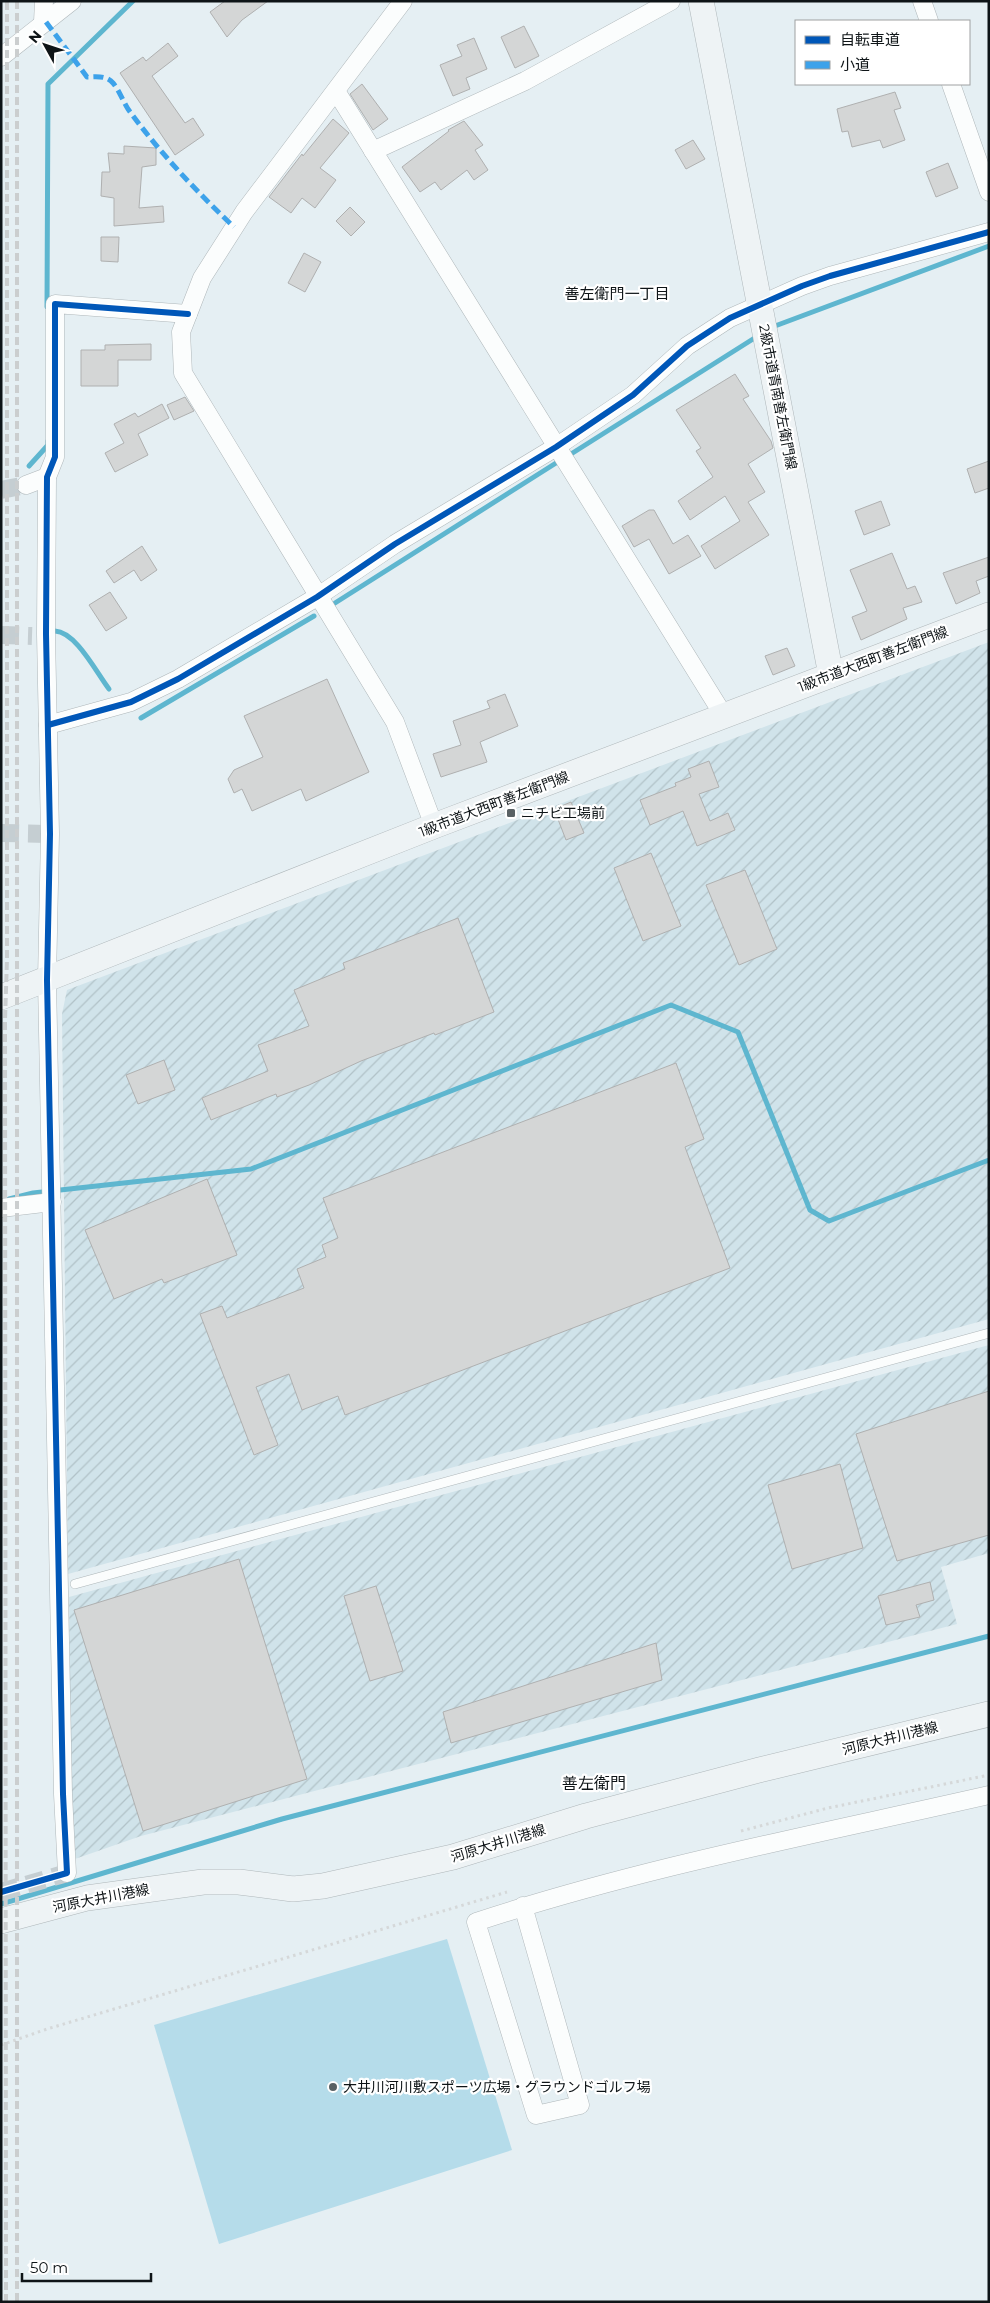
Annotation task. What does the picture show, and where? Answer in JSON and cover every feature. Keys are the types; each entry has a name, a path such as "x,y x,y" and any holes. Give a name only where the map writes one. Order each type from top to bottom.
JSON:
{"street":[{"path":"44,1 44,22"},
{"path":"1,58 72,1"},
{"path":"403,1 244,212 202,278 182,332 183,373 395,722 434,826"},
{"path":"373,151 524,81 671,1"},
{"name":"2級市道青南善左衛門線","path":"701,1 832,675"},
{"path":"922,1 929,20"},
{"path":"951,85 989,192"},
{"path":"336,91 724,716"},
{"path":"48,725 131,702 178,679 317,596 395,544 556,448 632,395 687,346 730,318 830,276 989,232"},
{"path":"67,1873 63,1784 47,980 50,834 48,725 39,635 47,477 55,457 55,304 188,314"},
{"path":"26,485 47,477"},
{"name":"1級市道大西町善左衛門線","path":"1,997 434,826 989,615"},
{"path":"1,1208 52,1202"},
{"name":"河原大井川港線","path":"1,1920 87,1898 203,1882 239,1882 293,1889 322,1886 454,1857 586,1816 749,1773 989,1714"},
{"path":"523,1906 580,2105 536,2115 476,1922 523,1906 742,1851 989,1795"}],"lane":[{"path":"75,1584 989,1333"}],"shaded area":[{"path":"989,642 989,1319 68,1574 62,1014 67,990"},
{"path":"989,1345 989,1553 941,1567 957,1624 141,1836 72,1860 69,1597"},
{"name":"大井川河川敷スポーツ広場・グラウンドゴルフ場","path":"447,1939 512,2150 219,2244 154,2025"}],"building":[{"path":"225,1 268,1 242,20 227,37 210,12"},
{"path":"524,26 539,56 515,68 501,37"},
{"path":"474,38 487,69 466,78 470,89 453,96 440,65 462,56 457,45"},
{"path":"168,43 178,56 152,76 185,123 193,118 204,135 175,155 120,73 143,57 146,61"},
{"path":"362,84 388,119 373,130 350,94"},
{"path":"895,92 901,108 894,110 905,140 883,148 880,140 852,147 848,131 842,132 837,109"},
{"path":"333,119 349,133 320,168 336,180 315,208 302,198 291,213 269,197 302,154 303,156"},
{"path":"464,121 483,145 475,150 488,170 474,180 467,170 441,190 435,182 420,192 402,167 448,130"},
{"path":"693,140 705,159 686,169 675,150"},
{"path":"124,146 156,148 156,165 142,167 139,208 163,206 164,222 114,226 114,198 101,196 102,172 110,172 108,153 124,154"},
{"path":"948,163 958,188 936,197 926,172"},
{"path":"350,207 365,222 351,236 336,221"},
{"path":"101,237 119,237 118,262 101,261"},
{"path":"304,253 321,262 305,292 288,283"},
{"path":"151,344 151,360 118,360 118,386 81,386 81,350 105,350 105,345"},
{"path":"735,374 749,396 743,399 771,441 773,448 748,464 765,492 748,502 769,535 715,569 701,546 740,521 725,496 690,520 678,501 713,477 696,451 701,448 676,410"},
{"path":"185,397 194,411 174,420 167,405"},
{"path":"162,404 169,418 138,434 148,455 115,472 105,453 124,443 114,424 135,413 138,417"},
{"path":"989,461 989,488 975,493 967,469"},
{"path":"881,501 890,525 864,535 855,511"},
{"path":"649,510 654,510 673,544 688,535 701,556 669,574 649,539 634,547 622,526"},
{"path":"142,546 157,570 141,581 134,570 114,583 106,571"},
{"path":"892,553 907,589 915,586 922,602 903,608 907,619 861,640 852,617 867,611 850,570"},
{"path":"989,557 989,576 976,581 980,593 956,604 943,573"},
{"path":"110,592 127,618 106,631 89,605"},
{"path":"787,648 795,666 773,675 765,656"},
{"path":"327,679 369,772 306,801 301,789 252,811 242,789 234,793 228,779 234,770 263,757 244,716"},
{"path":"505,694 518,726 480,742 487,762 441,777 433,754 461,745 453,721 490,708 487,701"},
{"path":"709,761 719,787 699,794 710,821 728,813 735,830 697,846 683,811 650,825 640,800 676,786 675,783 691,777 688,769"},
{"path":"571,802 584,833 566,840 554,809"},
{"path":"651,853 681,926 643,941 614,868"},
{"path":"745,870 777,949 739,965 706,885"},
{"path":"458,918 494,1012 361,1061 309,1085 277,1097 276,1094 211,1120 202,1098 268,1071 258,1045 309,1026 294,990 345,969 343,963"},
{"path":"164,1060 175,1090 138,1104 126,1075"},
{"path":"676,1063 704,1139 685,1147 730,1268 345,1415 338,1396 302,1410 289,1374 256,1387 278,1445 254,1455 200,1314 222,1306 227,1318 304,1288 297,1269 326,1257 322,1245 338,1238 323,1198"},
{"path":"207,1179 237,1255 164,1283 162,1279 114,1299 85,1230"},
{"path":"989,1391 989,1535 897,1561 856,1434"},
{"path":"840,1464 863,1548 792,1569 768,1485"},
{"path":"239,1559 307,1779 143,1831 74,1610"},
{"path":"930,1582 934,1600 916,1605 920,1617 886,1625 878,1596"},
{"path":"376,1586 403,1671 370,1681 344,1596"},
{"path":"656,1643 662,1680 451,1743 443,1712"}],"waterway":[{"path":"47,307 48,84 133,1"},
{"path":"775,326 989,246"},
{"path":"571,454 753,339"},
{"path":"29,466 48,445 48,441"},
{"path":"335,603 556,463"},
{"path":"141,718 314,616"},
{"path":"55,631 63,633 78,645 109,689"},
{"path":"9,1199 33,1193 251,1169 671,1005 738,1032 810,1210 829,1221 989,1160"},
{"path":"1,1904 282,1819 989,1636"}],"tunnel":[{"path":"1,490 26,485"},
{"path":"1,635 32,636"},
{"path":"1,833 50,834"},
{"path":"1,1892 67,1873"}],"railway":[{"path":"6,2302 5,1020 7,959 7,1"},
{"path":"17,1 17,2302"}],"marked path":[{"path":"46,22 87,77 104,78 113,83 128,109 152,141 234,227"}],"cycle path":[{"path":"48,725 131,702 178,679 317,597 395,544 556,447 633,395 687,346 730,318 802,286 830,276 989,232"},
{"path":"1,1892 67,1873 63,1794 47,980 50,834 46,634 47,477 55,457 55,304 188,314"}],"place":[{"name":"ニチビ工場前","path":"511,813"},
{"name":"大井川河川敷スポーツ広場・グラウンドゴルフ場","path":"333,2087"}],"district":[{"name":"善左衛門一丁目","path":"617,293"},
{"name":"善左衛門","path":"594,1783"}]}
